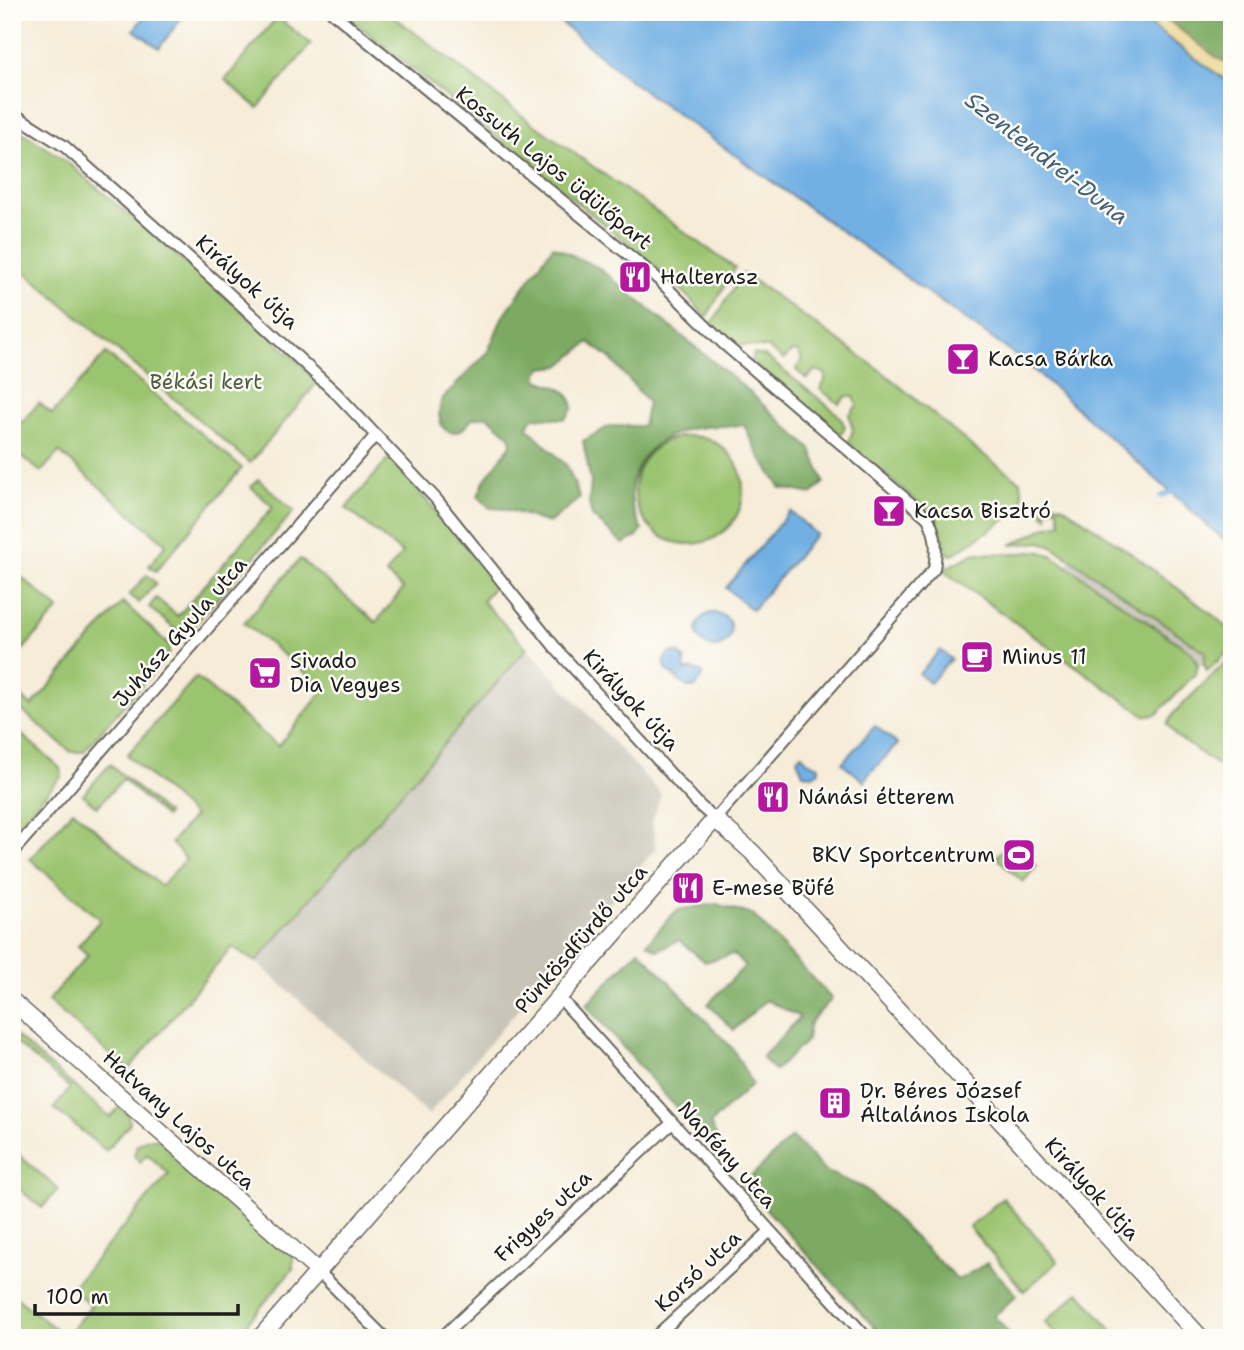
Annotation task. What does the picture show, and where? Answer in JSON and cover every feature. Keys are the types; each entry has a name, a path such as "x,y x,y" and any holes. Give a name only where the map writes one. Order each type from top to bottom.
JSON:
{"street":[{"name":"Kossuth Lajos üdülőpart","path":"332,12 659,278 725,345 928,518 935,532 937,548 934,569"},
{"name":"Királyok útja","path":"12,113 64,146 303,361 376,435 436,499 558,651 693,797 752,852 1201,1338"},
{"name":"Juhász Gyula utca","path":"12,853 376,435"},
{"name":"Pünkösdfürdő utca","path":"260,1338 934,569"},
{"name":"Napfény utca","path":"559,997 867,1338"},
{"name":"Hatvany Lajos utca","path":"12,1001 318,1271"},
{"name":"Frigyes utca","path":"441,1338 672,1123"},
{"name":"Korsó utca","path":"654,1338 769,1232"},
{"path":"318,1271 385,1338"}],"shaded area":[{"path":"1085,540 1225,641 1207,665 1197,665 1063,571"},
{"path":"527,648 661,794 652,822 656,848 428,1115 256,962"}],"green space":[{"path":"342,12 388,12 528,120 735,268 706,318 686,294 642,255"},
{"path":"1157,12 1232,12 1232,66 1217,58"},
{"path":"277,17 311,44 258,108 225,80"},
{"name":"Békási kert","path":"12,125 67,162 226,297 300,363 317,383 250,463 12,261"},
{"path":"553,246 599,268 744,387 811,449 824,482 812,494 781,488 759,456 744,425 683,431 651,449 637,468 631,492 632,505 642,530 637,537 623,544 592,516 589,503 591,482 583,441 610,426 643,426 648,402 611,359 589,342 560,366 542,368 538,373 538,380 566,392 572,401 573,408 565,419 534,417 527,427 567,466 580,498 549,523 512,511 490,508 478,496 485,479 511,445 510,436 487,416 472,419 457,432 446,430 440,418 442,399 488,352 502,318"},
{"path":"743,273 884,373 974,448 1021,482 1023,497 1015,513 952,555 946,552 934,516 848,443 853,430 849,415 857,405 854,397 847,396 839,404 820,389 825,381 825,373 815,370 807,379 796,370 802,359 797,351 791,352 784,360 768,348 733,344 711,325"},
{"path":"106,353 242,468 156,571 149,566 166,544 59,452 41,472 18,454 12,459 12,417 21,423 39,403 52,414"},
{"path":"754,354 765,356 833,410 845,427 841,434 836,433 751,361"},
{"path":"689,436 710,440 727,452 739,469 743,490 739,511 727,528 710,540 689,544 668,540 651,528 639,511 635,490 639,469 651,452 668,440"},
{"path":"390,457 497,583 482,601 527,648 256,962 232,947 128,1070 48,1001 88,955 78,946 100,920 30,859 73,810 161,886 186,859 171,843 194,816 127,755 196,677 278,746 325,689 244,623 300,559 376,622 403,589 386,574 402,553 346,508"},
{"path":"258,479 294,511 184,637 149,607 156,598 178,616 273,507 251,487"},
{"path":"1053,503 1063,506 1135,556 1222,622 1232,633 1232,648 1207,671 1204,664 1205,652 1052,546 1041,542 1011,545 1048,526 1061,523 1057,507 1046,511 1048,517 1042,514 1043,508"},
{"path":"1037,551 1051,555 1192,653 1198,666 1196,673 1157,714 1144,715 942,570 975,553 1013,554"},
{"path":"12,569 59,609 12,662"},
{"path":"147,575 156,583 139,603 129,595"},
{"path":"123,602 169,645 169,654 83,752 71,752 12,702 12,689 32,706"},
{"path":"1232,656 1232,775 1176,736 1167,724 1174,713"},
{"path":"12,726 60,768 62,776 12,831"},
{"path":"110,764 167,814 165,817 123,779 97,807 83,795"},
{"path":"1010,842 1037,866 1023,882 996,857"},
{"path":"716,904 753,915 832,999 810,1022 807,1040 775,1071 762,1057 800,1017 766,1000 734,1030 708,1004 745,966 733,954 705,962 679,940 657,950 647,943 677,910"},
{"path":"639,950 733,1049 752,1084 710,1124 717,1137 708,1144 586,1005"},
{"path":"12,1033 110,1117 120,1106 128,1115 130,1123 106,1151 54,1108 70,1088 12,1040"},
{"path":"792,1137 825,1171 864,1188 958,1280 987,1263 1017,1295 994,1316 1013,1338 884,1338 743,1184"},
{"path":"147,1139 161,1139 293,1256 293,1269 235,1338 21,1338 12,1330 12,1301 16,1297 65,1337 91,1306 71,1288 169,1174 147,1154 140,1162 134,1156 137,1145"},
{"path":"13,1150 58,1189 42,1208 12,1183"},
{"path":"1003,1198 1058,1262 1024,1291 969,1227"},
{"path":"1079,1292 1118,1338 1059,1338 1045,1322"}],"sand":[{"path":"1133,12 1157,12 1217,58 1232,66 1232,85"}],"water":[{"path":"147,12 186,12 159,48 134,30"},
{"name":"Szentendrei-Duna","path":"548,12 1132,12 1232,85 1232,547 1025,362 632,82"},
{"path":"790,511 816,534 752,610 726,588"},
{"path":"714,613 726,618 731,630 726,642 714,647 702,642 697,630 702,618"},
{"path":"940,650 951,659 930,683 919,674"},
{"path":"672,652 679,653 685,660 685,671 691,669 702,672 703,676 695,687 689,688 665,667 666,657"},
{"path":"875,726 898,744 867,776 865,782 842,763"},
{"path":"801,754 808,762 819,766 819,771 813,775 803,774 797,759"}],"waterway":[{"path":"1161,496 1177,490"}],"place":[{"name":"Halterasz","path":"635,277"},
{"name":"Kacsa Bárka","path":"963,359"},
{"name":"Kacsa Bisztró","path":"889,511"},
{"name":"Minus 11","path":"977,657"},
{"name":"Sivado Dia Vegyes","path":"265,673"},
{"name":"Nánási étterem","path":"773,797"},
{"name":"BKV Sportcentrum","path":"1019,855"},
{"name":"E-mese Büfé","path":"688,888"},
{"name":"Dr. Béres József Általános Iskola","path":"835,1103"}]}
